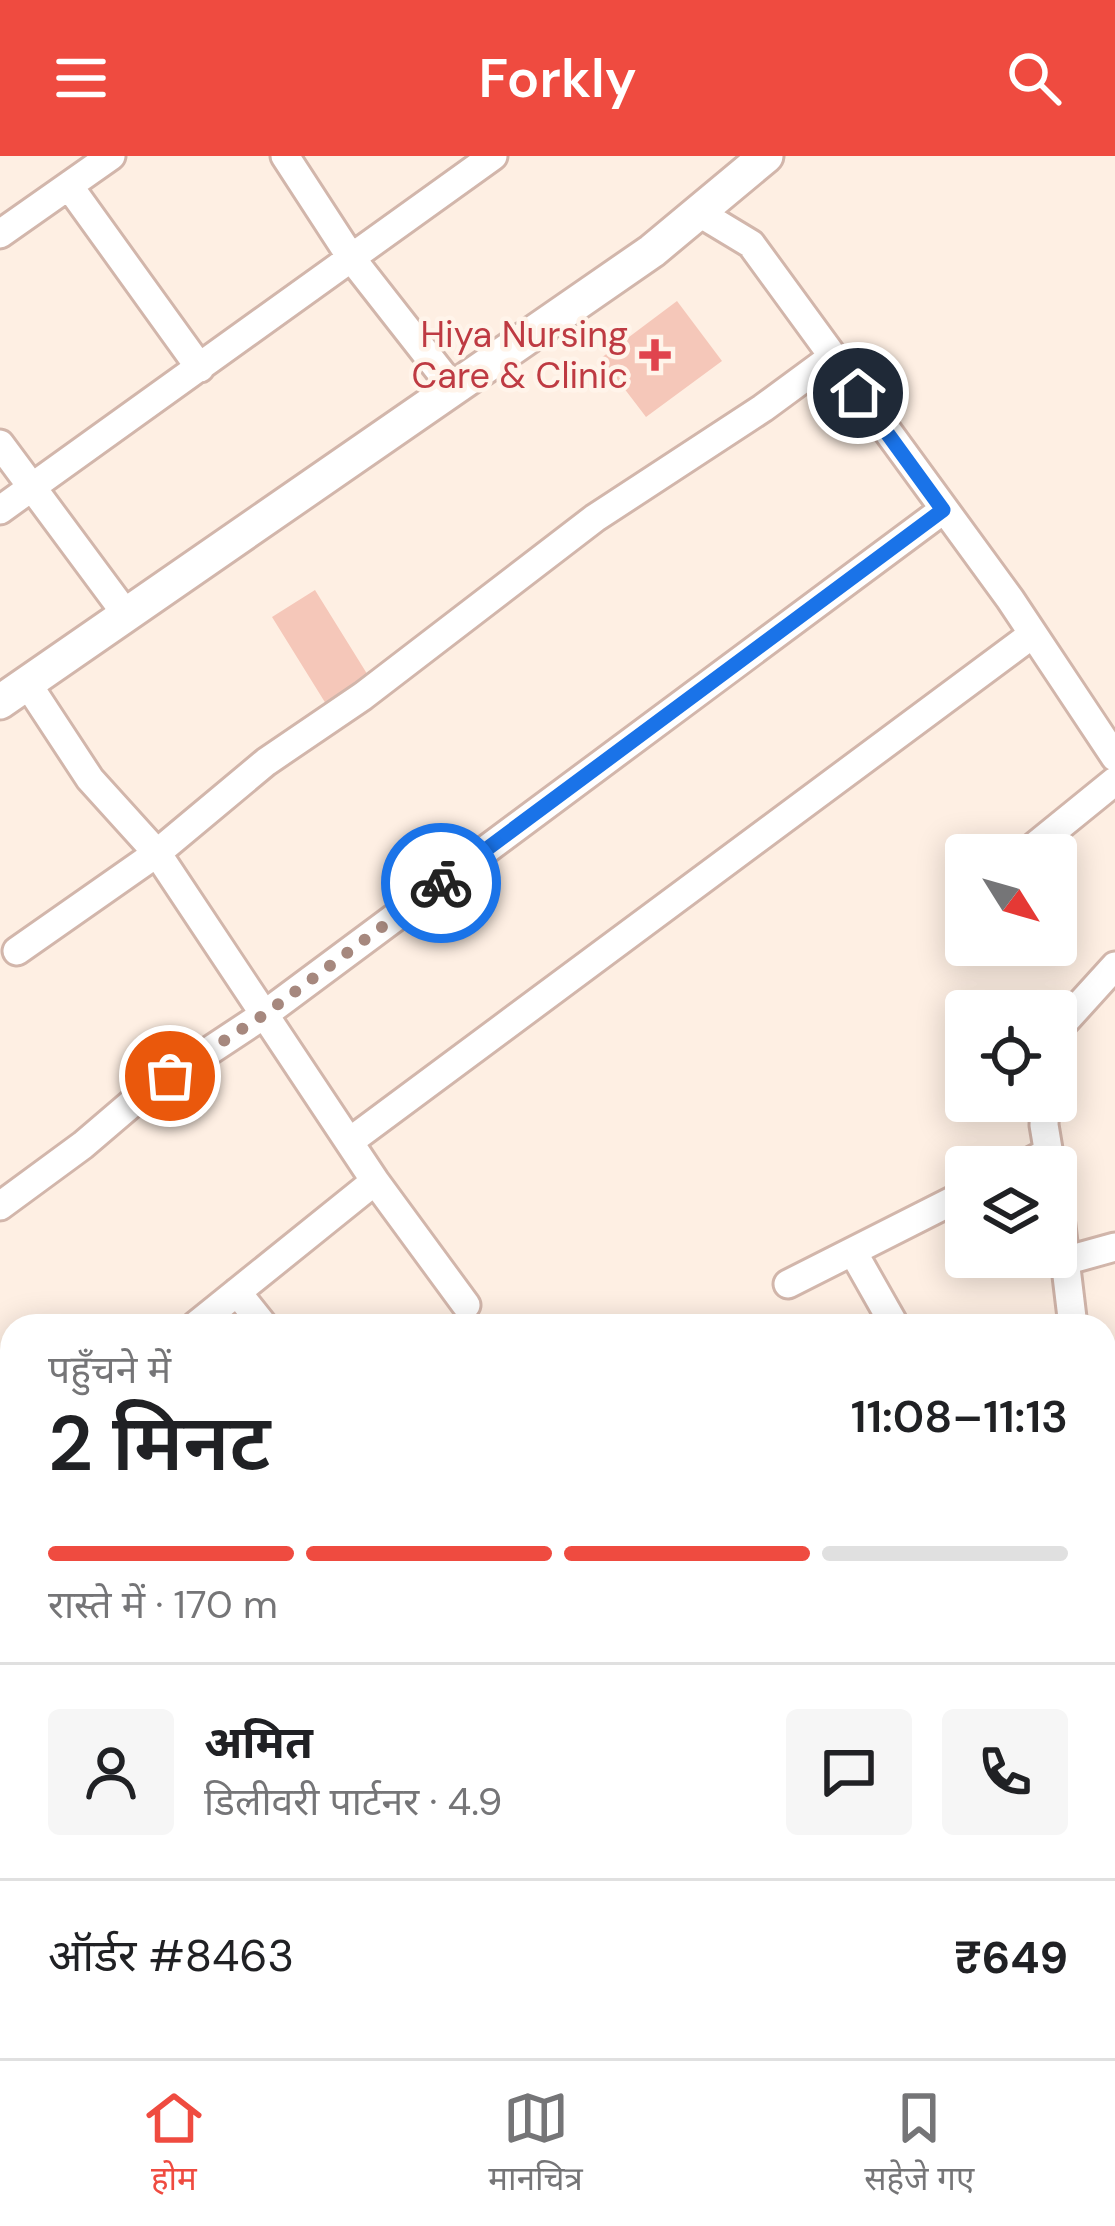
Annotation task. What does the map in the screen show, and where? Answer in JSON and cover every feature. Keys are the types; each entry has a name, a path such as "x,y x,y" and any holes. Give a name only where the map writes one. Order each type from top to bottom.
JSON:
{"street":[{"path":"0,234 111,156"},
{"path":"285,156 352,259 453,388"},
{"path":"0,510 493,156"},
{"path":"466,1305 375,1180 157,854 14,693 652,250 766,156"},
{"path":"69,186 200,368"},
{"path":"698,212 751,244 1033,634 1115,757"},
{"path":"17,951 157,854 266,762 363,696 595,518 763,409 831,358"},
{"path":"0,444 126,614"},
{"path":"0,1206 138,1098 265,1014 943,510"},
{"path":"349,1142 1033,634"},
{"path":"1050,834 1115,781"},
{"path":"1077,1008 1115,966"},
{"path":"210,1314 375,1180"},
{"path":"788,1284 945,1205"},
{"path":"1077,1258 1115,1247"},
{"path":"853,1252 888,1314"},
{"path":"1069,1278 1072,1314"},
{"path":"237,1292 254,1314"}],"building":[{"path":"677,301 722,361 646,417 601,358"},
{"path":"315,590 374,685 331,712 272,617"}],"way so far":[{"path":"170,1076 265,1014 441,883"}],"place":[{"name":"Hiya Nursing Care & Clinic","path":"655,355"}],"route":[{"path":"441,883 943,510 858,393"}]}
